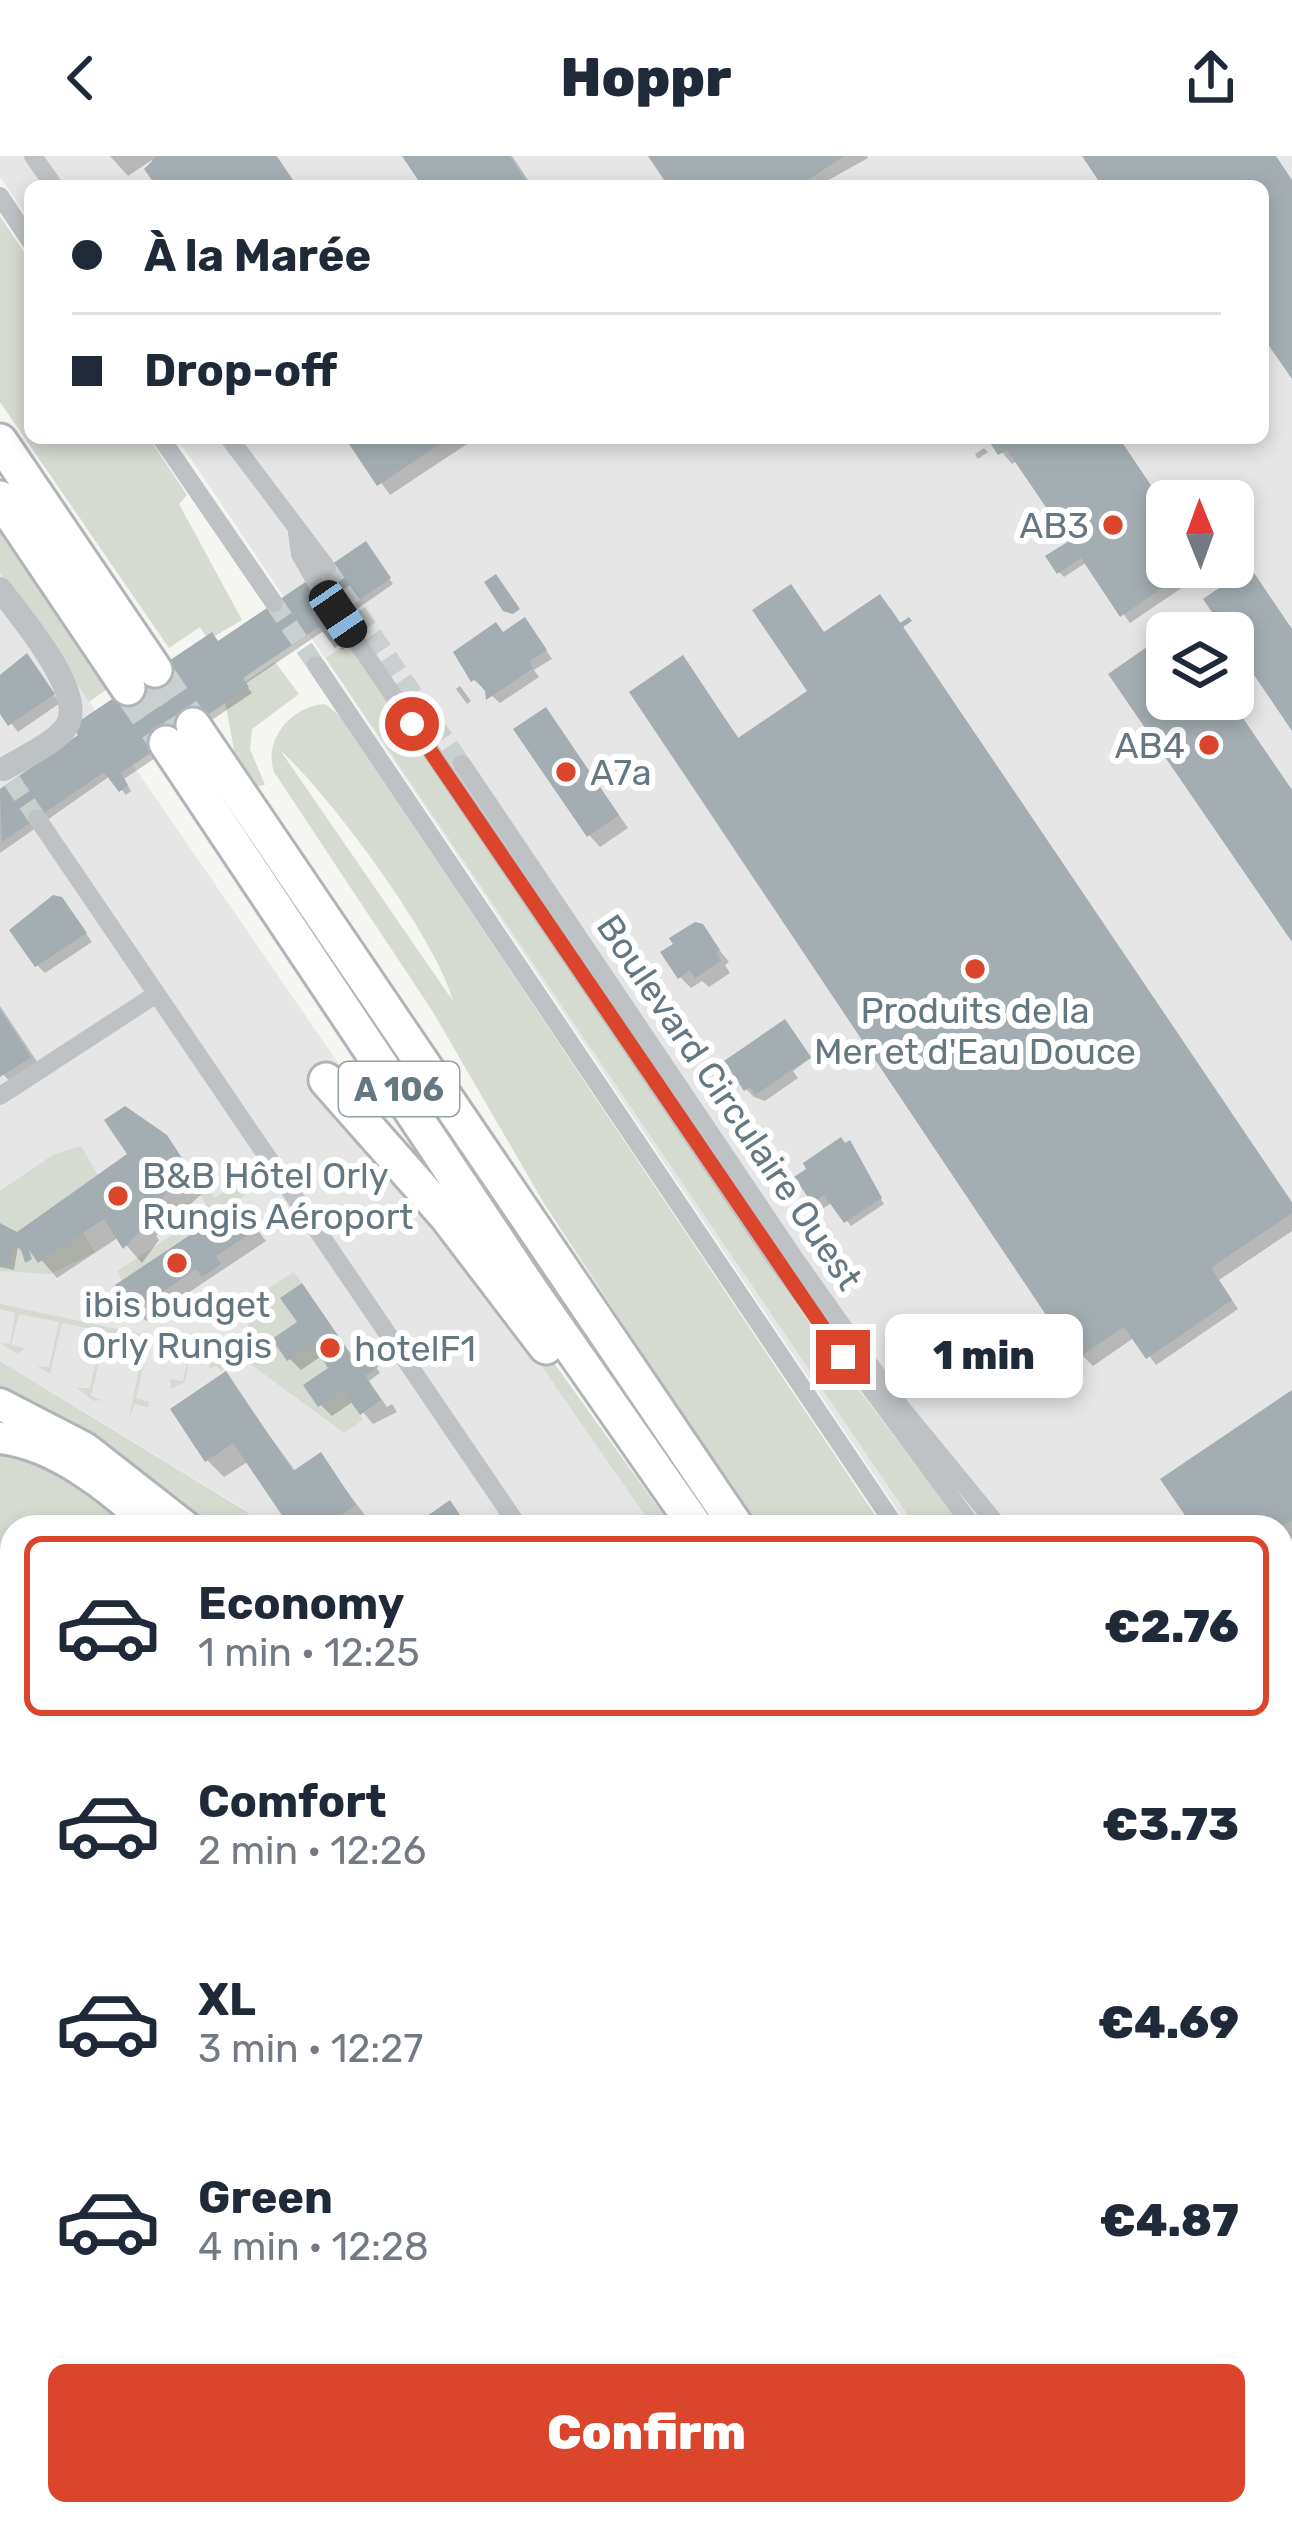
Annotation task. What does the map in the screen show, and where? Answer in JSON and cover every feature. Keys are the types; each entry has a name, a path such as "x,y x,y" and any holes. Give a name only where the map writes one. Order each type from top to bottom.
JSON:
{"highway":[{"path":"0,441 142,679 0,498"},
{"name":"A 106","path":"688,1515 532,1292 180,734 729,1515"},
{"path":"326,1080 446,1216 608,1423 633,1433"},
{"path":"0,1404 85,1448 171,1515"},
{"path":"0,1438 45,1452 84,1474 136,1515"}],"street":[{"path":"0,196 24,233"},
{"path":"165,444 274,603"},
{"path":"233,444 296,528 320,572"},
{"path":"0,589 66,687 71,716 65,729 5,771"},
{"path":"338,614 773,1256 926,1472 963,1515"},
{"path":"316,665 888,1515"},
{"name":"Boulevard Circulaire Ouest","path":"462,764 795,1259 896,1400 989,1515"},
{"path":"37,818 511,1515"},
{"path":"0,1096 155,995"}],"shaded area":[{"path":"0,156 1292,156 1292,1515 901,1515 181,444 1269,444 1269,180 24,180 24,212 0,177"},
{"path":"0,216 24,252 24,437 0,402"},
{"path":"29,444 153,444 187,495 179,504 242,620 208,640 200,627 169,648"},
{"path":"0,525 107,689 89,702 0,572"},
{"path":"0,572 645,1515 251,1515 0,1361"},
{"path":"348,643 829,1351 954,1515 908,1515 326,658"},
{"path":"275,662 299,694 252,729 250,749 265,785 257,786 235,755 224,696"},
{"path":"325,704 339,715 875,1515 748,1515 545,1205 433,1012 274,772 276,737 301,711","holes":["280,750 352,832 426,942 453,1001"]},
{"path":"81,1146 99,1177 17,1232 0,1223 0,1191 54,1154"},
{"path":"241,1164 257,1187 122,1281 117,1271 172,1235 166,1224 177,1212 186,1221 206,1204 198,1193 207,1187 215,1198 236,1184 229,1172"},
{"path":"432,1208 559,1370 663,1515 645,1515"},
{"path":"83,1233 95,1252 50,1274 0,1271 0,1265 10,1266 13,1247 21,1249 25,1263 32,1259 29,1250 38,1263"},
{"path":"294,1272 302,1283 281,1298 297,1322 287,1360 312,1344 328,1368 304,1386 343,1391 363,1420 344,1433 249,1363 248,1301"},
{"path":"0,1304 235,1357 221,1372 217,1366 209,1369 211,1356 191,1353 185,1382 171,1389 170,1379 183,1381 190,1351 149,1341 136,1398 149,1402 148,1407 135,1404 129,1418 145,1340 106,1332 91,1396 102,1400 94,1401 77,1388 90,1388 103,1331 62,1323 50,1374 37,1366 49,1367 59,1322 19,1314 11,1345 25,1348 17,1354 0,1343 10,1344 15,1313 0,1309"},
{"path":"0,1361 250,1515 189,1515 132,1467 0,1390"},
{"path":"0,1451 49,1464 121,1515 0,1515"}],"building":[{"path":"157,156 276,156 293,180 152,180 144,169"},
{"path":"402,156 509,156 526,180 418,180"},
{"path":"648,156 844,156 808,180 664,180"},
{"path":"1082,156 1276,156 1292,180 1292,379 1269,346 1269,180 1098,180"},
{"path":"349,444 440,444 377,486"},
{"name":"AB3","path":"991,444 1123,444 1147,480 1146,588 1162,588 1120,617 1081,558 1057,574 1045,556 1069,541 1007,450 998,455"},
{"path":"366,541 391,578 331,619 345,640 335,648 319,627 243,678 249,687 121,773 128,785 119,792 104,772 2,842 0,789 78,735 72,726 212,632 218,641"},
{"path":"1254,573 1292,629 1292,731 1254,675 1254,612 1212,612 1203,599 1219,588 1254,588"},
{"path":"496,574 520,609 513,614 503,611 484,582"},
{"name":"Produits de la Mer et d'Eau Douce","path":"791,584 824,632 880,594 900,623 909,617 912,621 903,627 1292,1203 1292,1213 1211,1268 1232,1300 1146,1359 1124,1327 1079,1357 1050,1321 629,692 683,655 738,738 807,691 752,610"},
{"path":"525,617 547,650 529,661 533,668 486,700 485,691 475,679 471,682 453,652 496,622 503,632"},
{"name":"AB4","path":"1146,648 1146,720 1244,720 1292,790 1292,942 1108,674"},
{"path":"27,653 55,694 8,726 0,714 0,675"},
{"name":"A7a","path":"546,707 619,815 587,837 513,729"},
{"path":"53,895 62,897 87,933 35,967 9,930"},
{"path":"695,922 703,924 720,950 716,953 721,961 695,978 690,970 678,979 660,952 673,944 669,938"},
{"path":"0,1010 31,1057 0,1077"},
{"path":"785,1019 811,1057 755,1095 750,1087 744,1091 724,1061"},
{"name":"B&B Hôtel Orly Rungis Aéroport","path":"125,1106 167,1135 191,1172 173,1184 155,1207 158,1212 123,1249 104,1219 38,1263 29,1250 32,1259 25,1263 21,1249 13,1247 10,1266 0,1265 0,1223 17,1232 127,1154 104,1120"},
{"path":"841,1137 845,1143 850,1140 882,1198 844,1223 824,1195 812,1203 794,1177 806,1169 803,1163"},
{"name":"ibis budget Orly Rungis","path":"239,1202 257,1229 216,1256 221,1264 202,1277 196,1269 133,1312 115,1285"},
{"name":"hotelF1","path":"302,1283 350,1353 362,1345 378,1367 365,1376 381,1400 360,1415 343,1391 318,1407 303,1385 328,1368 312,1344 287,1361 272,1339 297,1322 280,1298"},
{"path":"226,1371 293,1471 321,1452 356,1505 341,1515 282,1515 233,1443 205,1462 170,1409"},
{"path":"1292,1390 1292,1515 1185,1515 1160,1479"},
{"path":"450,1500 460,1515 428,1515"}],"tunnel":[{"path":"327,568 462,764"},
{"path":"313,577 338,614"},
{"path":"274,603 316,665"},
{"path":"155,670 193,725"},
{"path":"128,688 166,743"},
{"path":"12,781 37,818"}],"place":[{"name":"AB3","path":"1113,525"},
{"name":"AB4","path":"1209,745"},
{"name":"A7a","path":"566,772"},
{"name":"Produits de la Mer et d'Eau Douce","path":"975,969"},
{"name":"B&B Hôtel Orly Rungis Aéroport","path":"118,1196"},
{"name":"ibis budget Orly Rungis","path":"177,1263"},
{"name":"hotelF1","path":"330,1348"}],"route":[{"path":"412,724 843,1357"}]}
